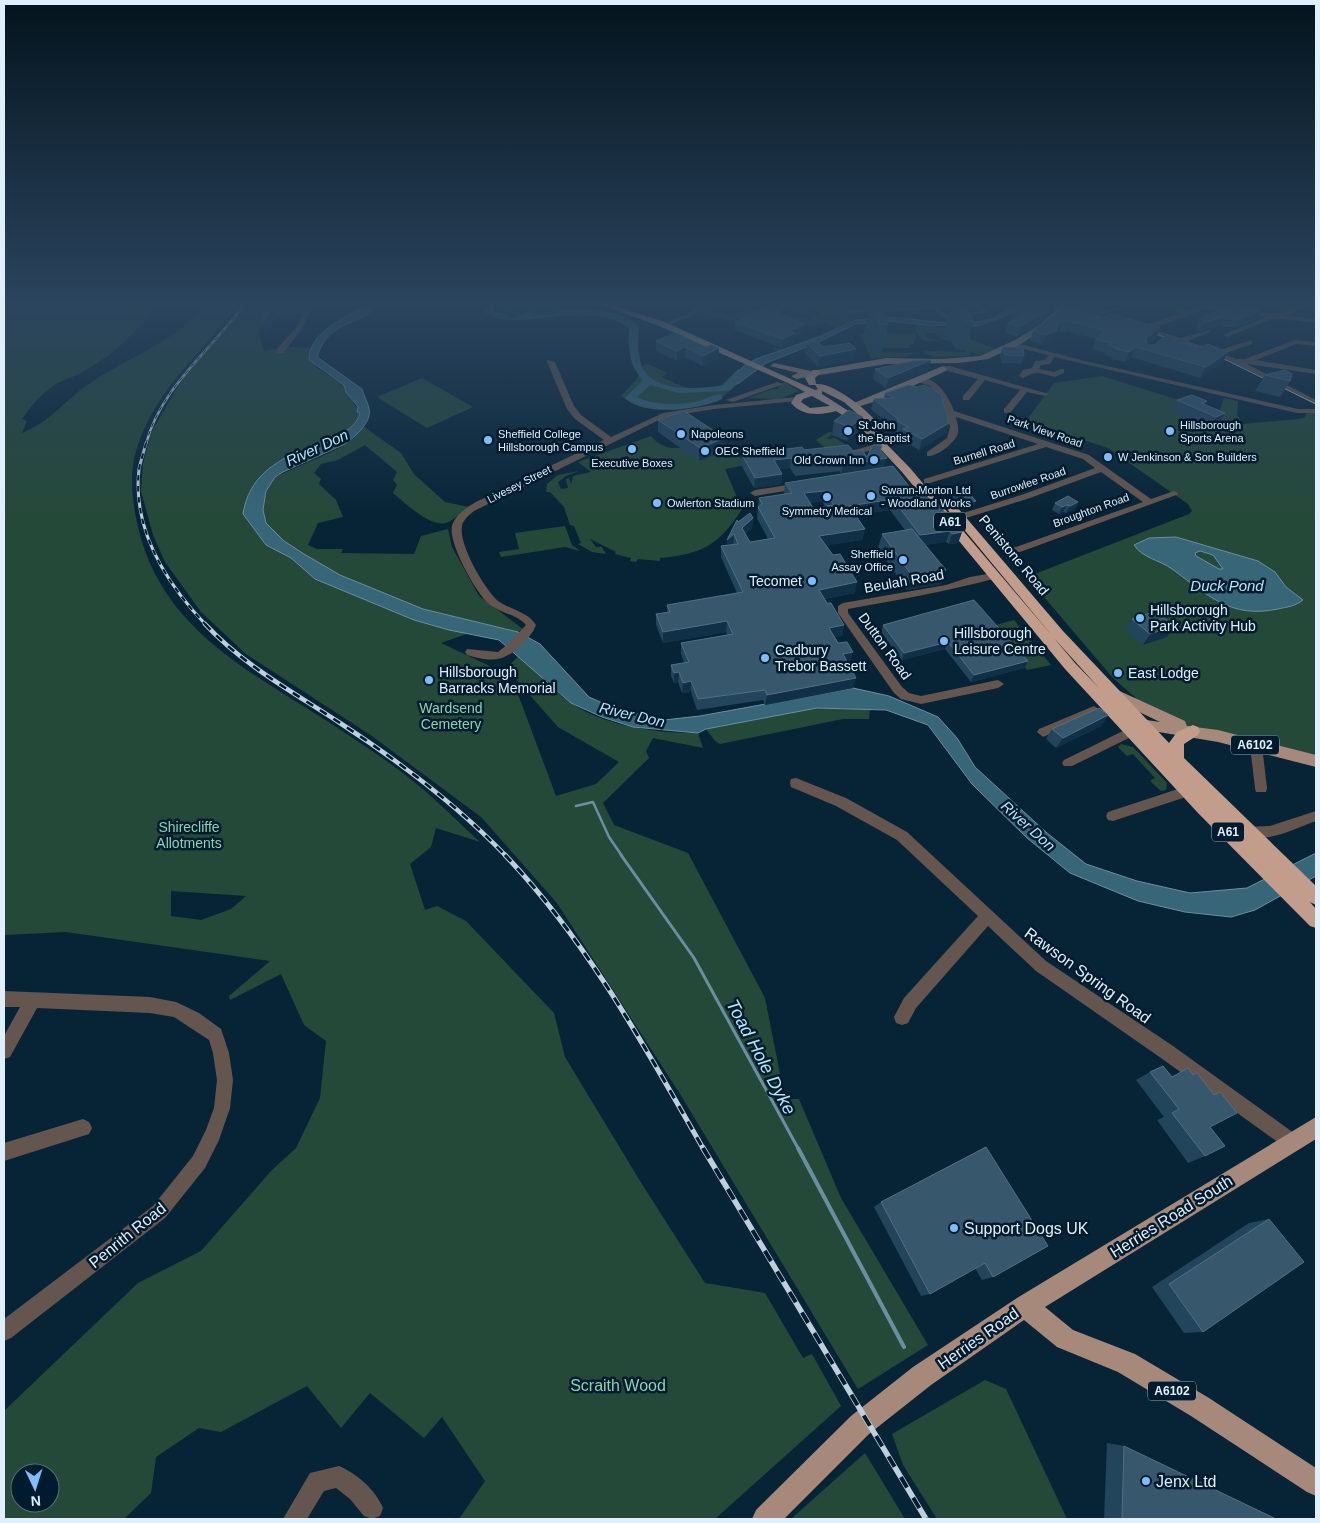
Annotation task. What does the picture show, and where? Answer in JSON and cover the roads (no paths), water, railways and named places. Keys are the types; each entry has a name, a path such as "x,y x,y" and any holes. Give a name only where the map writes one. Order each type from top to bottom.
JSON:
{"highway":[{"name":"Penistone Road","path":"772,373 780,380 813,388"},
{"name":"Penistone Road","path":"787,373 796,376 813,388 861,424 884,445 1029,619 1106,706 1117,717 1136,728 1178,762 1248,831 1276,869"},
{"path":"813,388 810,378 815,373"},
{"path":"780,380 796,376"},
{"path":"836,394 837,407 828,410 807,410 798,406 797,399 813,388 866,400"},
{"name":"Penistone Road","path":"836,394 857,408 960,517 1007,554 1058,634 1110,691 1136,728 1187,791 1276,869"},
{"path":"857,408 854,410 861,424"},
{"path":"993,576 1007,554"},
{"path":"1178,762 1175,752 1176,740 1179,736 1193,731"},
{"path":"1187,791 1207,790"},
{"name":"A61","path":"1276,869 1312,908"}],"main road":[{"path":"796,376 811,373"},
{"path":"857,408 921,379 929,373"},
{"path":"857,408 866,400 883,396"},
{"name":"A6102","path":"1110,691 1193,731"},
{"name":"A6102","path":"1136,728 1193,731 1316,761"},
{"name":"Herries Road South","path":"1025,1306 1316,1127"},
{"name":"Herries Road","path":"765,1519 860,1425 922,1376 1025,1306 1065,1339 1126,1363 1316,1483"}],"street":[{"path":"555,373 570,407 578,417 609,440"},
{"path":"967,373 1045,394"},
{"path":"1130,373 1294,411 1316,411"},
{"path":"1256,373 1314,400"},
{"path":"966,398 983,378"},
{"path":"921,379 941,392 951,413 953,435 930,454"},
{"name":"Livesey Street","path":"471,652 494,658 504,656 528,631 531,625 528,620 500,606 487,595 457,541 457,524 464,515 475,506 663,415 743,400 780,380"},
{"path":"1007,411 1025,389"},
{"name":"Livesey Street","path":"769,403 797,399"},
{"name":"Livesey Street","path":"730,400 769,403 807,410"},
{"name":"Park View Road","path":"951,413 1086,457 1149,502"},
{"name":"Burnell Road","path":"927,481 1047,444"},
{"path":"855,450 884,445"},
{"name":"Burrowlee Road","path":"960,517 1027,496 1103,468"},
{"path":"893,472 906,470"},
{"path":"755,493 814,484"},
{"name":"Broughton Road","path":"1007,554 1174,494"},
{"name":"Beulah Road","path":"970,580 984,564"},
{"name":"Beulah Road","path":"843,606 948,588 970,580 993,576"},
{"name":"Dutton Road","path":"843,606 843,613 898,690 905,696 921,700 998,684"},
{"path":"1043,732 1106,706"},
{"path":"1068,763 1136,728"},
{"path":"1256,746 1261,788"},
{"name":"Rawson Spring Road","path":"796,783 841,802 902,836 1041,966 1167,1052 1292,1142"},
{"path":"1113,816 1187,791"},
{"path":"1248,831 1270,832 1316,816"},
{"path":"902,1017 910,1003 987,916"},
{"name":"Penrith Road","path":"4,999 150,1006 176,1010 193,1019 215,1036 221,1053 225,1080 222,1108 213,1134 199,1162 179,1189 145,1224 4,1332"},
{"path":"4,1051 33,999"},
{"path":"4,1152 83,1128"},
{"path":"294,1519 318,1481 340,1477 358,1490 372,1508"}],"water":[{"name":"River Don","path":"327,373 340,373 362,389 370,413 366,423 345,444 275,477 266,491 263,510 266,523 284,541 340,575 423,609 518,632 540,644 589,697 616,709 664,720 700,716 853,688 889,696 938,717 957,738 975,767 1047,833 1086,864 1137,881 1190,893 1247,888 1316,853 1316,876 1255,910 1231,917 1185,912 1138,901 1070,873 1027,838 972,784 928,725 886,710 817,708 706,729 698,733 633,727 602,717 571,703 499,640 449,630 414,620 315,579 291,558 266,545 243,514 251,490 265,472 282,460 339,434 353,425 360,413 357,412 358,407 346,392 344,385"},
{"path":"737,373 752,373 739,383 727,388 725,384"},
{"name":"Duck Pond","path":"1176,537 1258,561 1275,572 1286,587 1303,600 1291,606 1261,611 1246,611 1233,608 1209,596 1167,566 1146,556 1134,545 1149,538","holes":["1200,551 1213,555 1223,569 1219,569 1196,556 1195,553"]}],"waterway":[{"path":"642,373 655,384 667,388 692,391 727,388 739,373"},
{"path":"648,381 630,398 649,405 687,406 710,401 718,397"},
{"name":"Toad Hole Dyke","path":"576,806 593,802 609,837 622,856"},
{"name":"Toad Hole Dyke","path":"621,855 694,958 799,1150"},
{"name":"Toad Hole Dyke","path":"798,1148 904,1347"}],"tram line":[{"path":"1253,373 1316,404"}],"railway":[{"path":"146,444 153,423 163,404 186,373"},
{"path":"146,443 139,469 138,491 141,513 147,534 165,573 191,609 206,625"},
{"path":"206,625 252,665 362,738 427,785 505,855"},
{"path":"505,855 535,888 562,923 613,996 704,1150"},
{"path":"703,1148 926,1519"}],"place":[{"name":"St John the Baptist","path":"848,431"},
{"name":"Hillsborough Sports Arena","path":"1170,431"},
{"name":"Napoleons","path":"681,434"},
{"name":"Sheffield College Hillsborough Campus","path":"488,440"},
{"name":"Executive Boxes","path":"632,449"},
{"name":"OEC Sheffield","path":"705,451"},
{"name":"W Jenkinson & Son Builders","path":"1108,457"},
{"name":"Old Crown Inn","path":"874,460"},
{"name":"Swann-Morton Ltd - Woodland Works","path":"871,496"},
{"name":"Symmetry Medical","path":"827,497"},
{"name":"Owlerton Stadium","path":"657,503"},
{"name":"Sheffield Assay Office","path":"903,560"},
{"name":"Tecomet","path":"812,581"},
{"name":"Hillsborough Park Activity Hub","path":"1140,618"},
{"name":"Hillsborough Leisure Centre","path":"944,641"},
{"name":"Cadbury Trebor Bassett","path":"765,658"},
{"name":"East Lodge","path":"1118,673"},
{"name":"Hillsborough Barracks Memorial","path":"429,680"},
{"name":"Support Dogs UK","path":"954,1228"},
{"name":"Jenx Ltd","path":"1146,1481"}],"park label":[{"name":"Wardsend Cemetery","path":"451,716"},
{"name":"Shirecliffe Allotments","path":"189,836"},
{"name":"Scraith Wood","path":"618,1385"}]}
